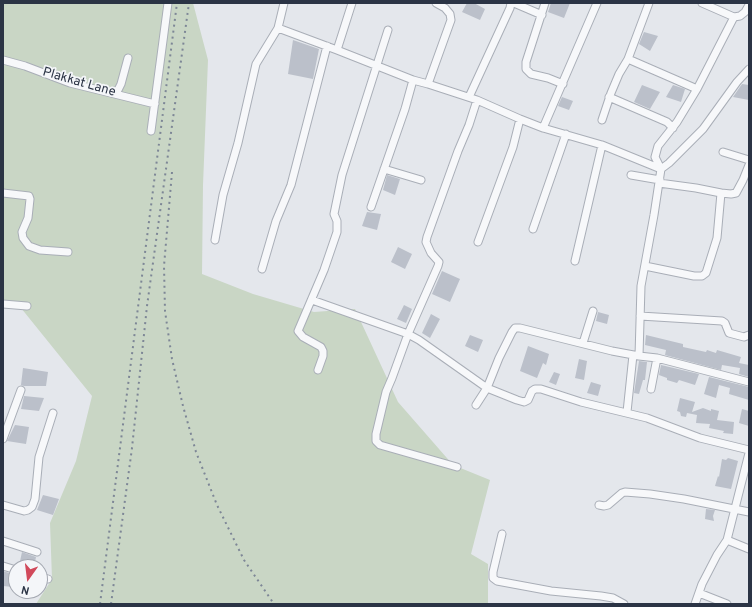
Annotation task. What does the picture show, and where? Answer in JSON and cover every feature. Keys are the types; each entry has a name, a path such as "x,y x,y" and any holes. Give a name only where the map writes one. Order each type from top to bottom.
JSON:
{"street":[{"path":"152,131 168,3"},
{"path":"216,240 223,195 238,143 256,64 278,28 284,3"},
{"path":"338,50 352,3"},
{"path":"428,84 451,20 450,14 445,8 436,3"},
{"path":"469,97 507,15 511,3"},
{"path":"514,3 542,15"},
{"path":"546,3 526,62 526,69 531,74 548,78 563,84"},
{"path":"543,128 597,3"},
{"path":"602,120 619,74 628,59 649,3"},
{"path":"702,3 717,6 734,16 740,16 745,12 749,5"},
{"path":"627,412 636,356 641,286 661,169 655,157 656,152 658,146 673,128 697,89 734,16"},
{"path":"278,28 413,80 477,100 543,128 602,145 661,169"},
{"path":"318,370 323,356 321,347 303,337 298,331 324,270 337,232 337,221 334,214 337,195 360,114 388,30"},
{"path":"262,269 276,221 291,185 327,46"},
{"path":"109,92 118,90 128,58"},
{"path":"628,59 697,89"},
{"name":"Plakkat Lane","path":"3,60 25,66 70,83 155,104"},
{"path":"661,169 703,129 737,82 749,69"},
{"path":"371,207 405,109 413,80"},
{"path":"610,97 667,122 673,128"},
{"path":"457,467 387,448 380,445 376,441 376,434 386,392 408,334 438,266 439,262 431,253 426,242 427,237 477,100"},
{"path":"478,242 513,147 520,119"},
{"path":"533,229 566,134"},
{"path":"575,261 602,145"},
{"path":"723,152 749,160"},
{"path":"631,175 659,182 731,194 736,193 749,165"},
{"path":"384,169 421,180"},
{"path":"3,193 29,196 28,218 22,232 23,238 29,246 40,250 68,252"},
{"path":"645,266 694,276 702,276 706,273 717,238 721,193"},
{"path":"312,300 408,334 436,351 487,388 517,400 524,402 528,400 532,391 535,389 541,389 581,402 648,418 700,438 749,452 727,540 717,554 695,604"},
{"path":"3,304 27,306"},
{"path":"583,343 593,311"},
{"path":"640,316 722,321 725,323 729,333 744,338 749,335"},
{"path":"476,405 487,388 499,358 515,328 636,356 657,358 749,382"},
{"path":"651,390 657,358"},
{"path":"3,439 21,390"},
{"path":"3,505 24,511 32,507 35,499 39,457 53,414"},
{"path":"599,505 608,505 625,492 666,496 749,512"},
{"path":"502,534 493,572 493,578 551,591 613,598 624,604"},
{"path":"727,540 749,549"},
{"path":"3,542 37,552"},
{"path":"699,593 727,604"}],"green space":[{"path":"3,3 193,3 208,60 203,185 202,274 253,294 314,312 355,309 398,402 453,465 490,480 471,554 488,564 488,604 36,604 39,599 48,599 48,585 52,579 50,523 76,461 92,396 21,308 3,308"}],"building":[{"path":"467,3 474,3 485,9 480,20 462,12"},
{"path":"551,3 570,3 564,18 548,12"},
{"path":"644,32 658,36 650,51 639,44"},
{"path":"293,40 319,49 313,79 288,74"},
{"path":"742,84 749,85 749,100 733,97"},
{"path":"642,85 660,92 650,109 634,102"},
{"path":"673,85 685,89 681,102 666,97"},
{"path":"562,97 573,101 569,110 558,106"},
{"path":"387,175 400,179 395,195 383,190"},
{"path":"367,212 381,214 377,230 362,226"},
{"path":"398,247 412,254 405,269 391,262"},
{"path":"442,271 460,279 450,302 432,294"},
{"path":"404,305 412,309 406,323 397,319"},
{"path":"598,312 609,315 607,324 596,321"},
{"path":"431,314 440,319 430,338 422,333"},
{"path":"470,335 483,340 478,352 465,346"},
{"path":"646,335 683,344 683,347 706,352 707,350 716,353 717,350 741,357 739,363 749,365 749,377 739,374 740,368 722,365 721,370 665,355 666,350 645,345"},
{"path":"528,346 549,354 546,365 543,363 537,378 520,371"},
{"path":"579,359 587,361 584,380 575,378"},
{"path":"639,361 647,362 645,380 643,380 639,394 634,393"},
{"path":"661,365 699,374 695,385 679,380 677,383 667,380 667,378 659,375"},
{"path":"23,368 48,372 46,386 21,385"},
{"path":"554,372 560,374 556,385 549,382"},
{"path":"709,377 749,387 749,400 729,394 730,388 719,385 716,398 704,394"},
{"path":"591,382 601,385 598,396 587,393"},
{"path":"24,396 44,398 39,411 21,409"},
{"path":"680,398 695,402 692,412 703,408 711,411 711,409 719,411 717,420 734,422 733,434 723,433 724,431 709,428 710,424 696,423 697,415 687,413 686,417 681,416 680,412 677,411"},
{"path":"742,409 749,411 749,426 739,423"},
{"path":"15,425 29,427 26,444 7,441"},
{"path":"728,458 738,461 731,489 715,486 718,476 719,477 722,459 726,460"},
{"path":"43,495 59,499 53,515 37,510"},
{"path":"706,509 715,510 713,516 714,521 705,519"},
{"path":"22,552 36,557 36,559 20,559"},
{"path":"3,571 8,573 8,586 3,586"}],"railway":[{"path":"100,604 177,3"},
{"path":"111,604 132,448 147,306 189,3"},
{"path":"172,172 164,266 165,311 172,359 183,406 196,452 217,505 244,560 274,604"}]}
